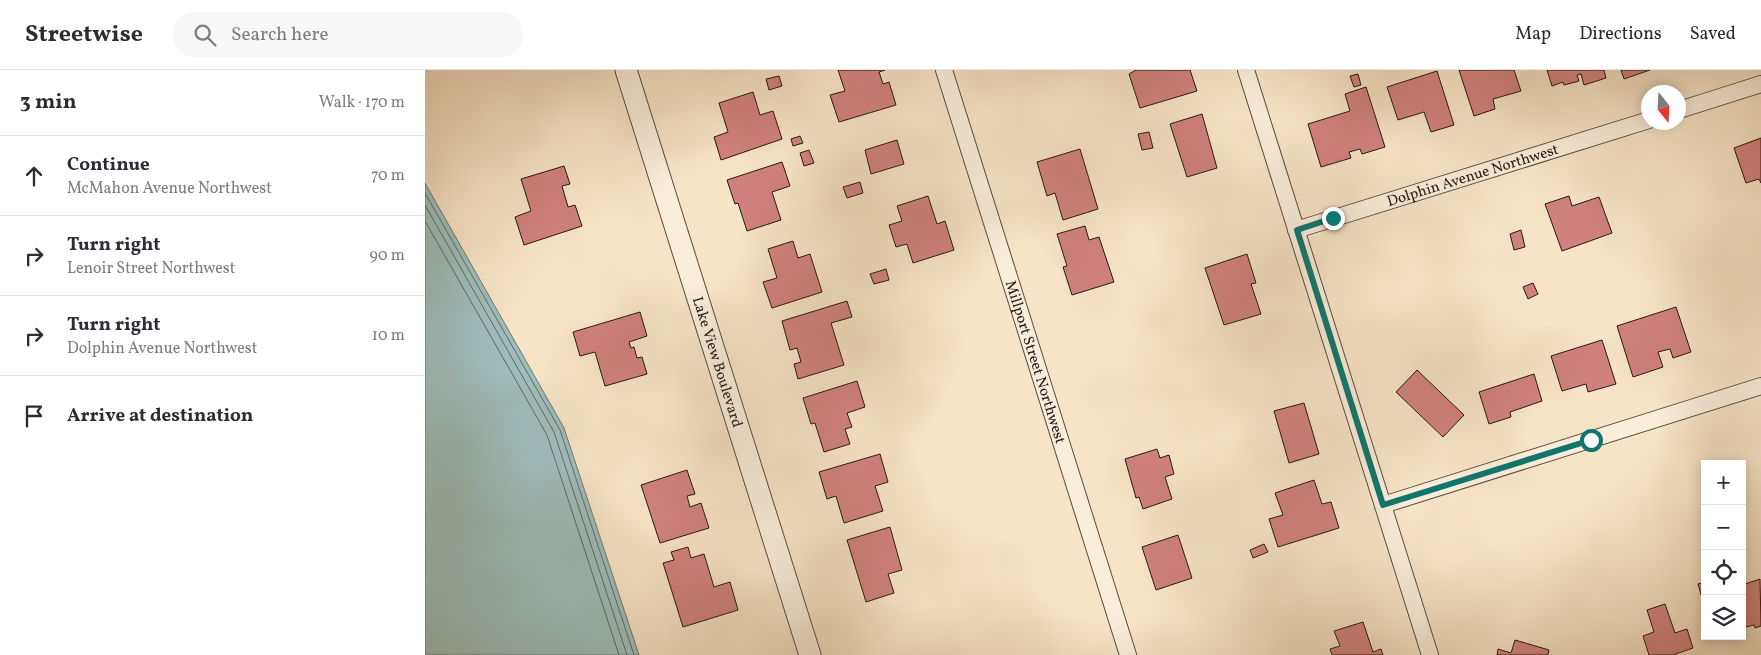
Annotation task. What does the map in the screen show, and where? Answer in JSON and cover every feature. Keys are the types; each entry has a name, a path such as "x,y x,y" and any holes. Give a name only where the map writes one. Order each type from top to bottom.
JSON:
{"street":[{"name":"Lake View Boulevard","path":"627,70 810,655"},
{"name":"Millport Street Northwest","path":"944,70 1128,655"},
{"path":"1246,70 1430,655"},
{"path":"1686,108 1761,84"},
{"name":"Dolphin Avenue Northwest","path":"1297,230 1641,122"},
{"path":"1383,505 1761,386"}],"water":[{"path":"425,183 564,428 639,655 425,655"}],"building":[{"path":"838,70 885,70 879,72 883,84 889,82 896,105 839,122 830,95 845,91"},
{"path":"1136,70 1190,70 1197,91 1140,108 1129,74"},
{"path":"1459,70 1514,70 1521,91 1493,99 1495,109 1474,116"},
{"path":"1547,70 1604,70 1606,78 1584,85 1581,74 1577,75 1579,81 1564,85 1563,82 1552,86"},
{"path":"1621,70 1650,70 1624,79"},
{"path":"1437,71 1454,125 1431,132 1424,112 1398,120 1387,87"},
{"path":"1358,74 1361,85 1354,87 1350,76"},
{"path":"779,76 782,86 769,90 766,79"},
{"path":"1366,87 1385,147 1362,154 1360,149 1349,152 1351,158 1321,167 1308,124 1350,111 1345,94"},
{"path":"753,92 760,115 773,111 782,139 721,160 714,137 728,132 719,103"},
{"path":"1202,114 1217,168 1187,177 1170,124"},
{"path":"1149,132 1153,148 1142,150 1138,134"},
{"path":"800,136 803,143 793,146 791,139"},
{"path":"1761,138 1761,183 1759,179 1746,183 1734,148"},
{"path":"897,140 904,164 871,174 865,150"},
{"path":"1080,149 1098,209 1063,220 1055,193 1047,196 1037,162"},
{"path":"809,150 814,163 804,166 800,153"},
{"path":"782,162 790,186 772,192 781,220 747,231 738,203 735,204 727,180"},
{"path":"564,166 570,184 562,186 568,207 575,205 582,226 524,245 515,217 531,211 521,179"},
{"path":"860,182 863,193 847,198 843,187"},
{"path":"928,196 937,224 945,221 954,250 913,263 907,244 896,247 889,225 902,221 897,206"},
{"path":"1569,196 1572,206 1599,197 1612,233 1562,251 1545,204"},
{"path":"1085,226 1089,240 1099,237 1114,282 1072,295 1063,267 1067,266 1057,234"},
{"path":"1521,230 1525,247 1514,250 1510,234"},
{"path":"793,241 798,258 810,254 822,292 772,308 763,282 777,278 768,249"},
{"path":"1247,254 1256,283 1251,284 1261,314 1224,325 1205,268"},
{"path":"886,269 889,280 874,284 870,274"},
{"path":"1533,283 1538,294 1528,299 1523,287"},
{"path":"847,301 852,317 831,323 844,365 798,379 794,364 801,362 797,348 790,350 782,321"},
{"path":"1676,307 1691,352 1673,358 1670,349 1658,352 1663,367 1633,377 1617,326"},
{"path":"640,312 647,336 629,342 631,348 634,347 637,358 642,357 647,374 605,386 595,352 580,356 573,332"},
{"path":"1602,340 1616,384 1588,392 1586,384 1562,391 1551,356"},
{"path":"1417,370 1464,415 1443,437 1396,392"},
{"path":"1534,374 1542,401 1510,412 1511,417 1489,424 1479,392"},
{"path":"857,381 865,407 847,413 852,427 845,429 850,444 824,452 815,423 811,424 803,398"},
{"path":"1304,403 1319,454 1289,463 1274,411"},
{"path":"1157,449 1160,458 1169,455 1174,474 1165,477 1172,499 1143,509 1139,497 1136,498 1125,459"},
{"path":"880,454 888,482 875,486 883,511 844,523 836,496 827,499 819,472"},
{"path":"687,470 695,494 687,496 690,507 701,503 709,528 660,543 641,485"},
{"path":"1314,480 1322,504 1331,502 1339,528 1278,547 1269,519 1283,515 1275,493"},
{"path":"890,527 902,570 888,574 894,593 866,602 847,540"},
{"path":"1178,535 1192,578 1156,590 1142,547"},
{"path":"1264,544 1268,552 1253,558 1250,550"},
{"path":"688,547 691,558 704,554 714,587 730,582 738,610 683,627 663,563 674,560 671,552"},
{"path":"1760,579 1761,626 1755,628 1754,625 1746,627 1746,584"},
{"path":"1701,583 1701,594 1698,584"},
{"path":"1665,604 1675,633 1687,629 1693,648 1673,655 1649,655 1643,636 1654,632 1647,610"},
{"path":"1363,622 1373,652 1381,649 1383,655 1332,655 1330,649 1340,646 1334,631"},
{"path":"1515,640 1549,650 1548,655 1497,655 1498,649 1511,653"}],"route":[{"path":"1333,218 1297,230 1383,505 1591,440"}]}
